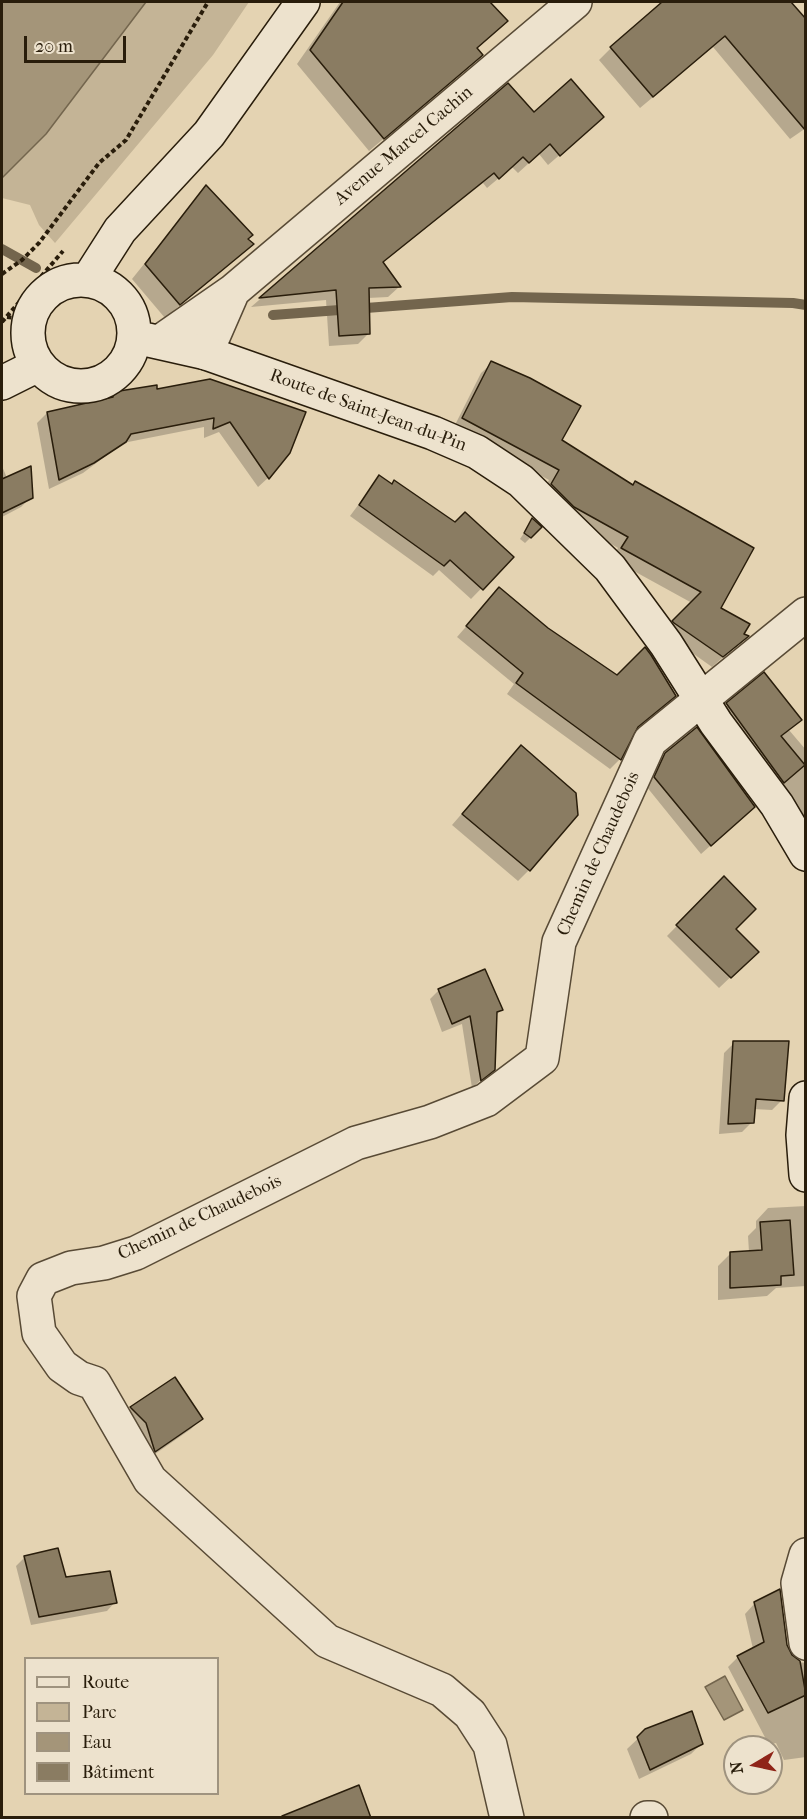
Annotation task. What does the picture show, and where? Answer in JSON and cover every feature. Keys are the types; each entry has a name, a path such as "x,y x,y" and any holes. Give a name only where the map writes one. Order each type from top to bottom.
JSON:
{"street":[{"path":"87,280 120,230 209,134 303,2"},
{"name":"Avenue Marcel Cachin","path":"148,339 233,291 575,2"},
{"path":"72,280 87,280 103,284 117,293 127,306 133,321 148,339 131,353 123,367 111,378 96,385 80,387 63,384 49,376 38,365 28,336 18,318 35,306 57,285 72,280"},
{"name":"Avenue Marcel Cachin","path":"206,353 233,291"},
{"name":"Route de Saint-Jean-du-Pin","path":"148,339 206,353 433,433 477,452 521,481 610,568 666,644 701,699 777,805 806,854"},
{"path":"2,383 38,365"},
{"name":"Chemin de Chaudebois","path":"507,1818 490,1746 470,1714 442,1690 327,1641 150,1480 94,1383 79,1378 62,1366 39,1333 34,1296 44,1279 71,1268 104,1263 136,1252 356,1143 430,1122 486,1100 542,1058 559,942 650,741 806,614"},
{"path":"806,1098 803,1136 806,1175"},
{"path":"806,1555 798,1583 806,1643"}],"path":[{"path":"2,274 22,260 39,243 99,163 126,140 208,2"}],"green space":[{"path":"146,2 249,2 213,55 55,243 39,225 30,205 2,198 2,178 46,134"}],"water":[{"path":"2,2 146,2 46,134 2,178"},
{"path":"725,1676 743,1710 724,1720 705,1687"}],"building":[{"path":"343,2 490,2 508,21 477,48 483,55 384,139 310,50"},
{"path":"662,2 791,2 806,19 806,131 725,36 653,97 610,47"},
{"path":"571,79 604,117 560,156 550,144 529,163 523,157 499,179 494,173 383,262 401,287 369,288 370,334 339,336 336,290 259,298 508,83 534,112"},
{"path":"206,185 253,235 248,239 254,244 180,305 145,264"},
{"path":"491,361 530,378 581,406 562,440 633,485 635,481 754,548 721,608 750,624 744,634 749,636 723,657 674,623 672,621 701,592 621,548 628,537 574,507 551,484 559,470 462,418"},
{"path":"210,379 306,412 290,453 269,479 230,422 213,429 214,418 131,434 126,442 94,463 59,480 47,412 113,397 113,392 157,385 157,389"},
{"path":"31,466 33,498 2,513 2,479"},
{"path":"379,475 392,484 394,480 455,522 465,512 514,557 483,590 450,560 444,566 359,505"},
{"path":"532,518 542,527 531,538 524,533"},
{"path":"499,587 548,628 617,675 645,647 651,655 676,696 638,727 621,760 516,683 523,673 466,626"},
{"path":"764,672 802,720 781,736 805,765 784,783 726,703"},
{"path":"697,727 755,807 711,846 654,777 665,753"},
{"path":"521,745 576,793 578,815 530,871 462,814"},
{"path":"724,876 756,909 736,929 759,952 731,978 676,925"},
{"path":"485,969 503,1010 497,1012 495,1070 481,1081 470,1016 452,1024 438,989"},
{"path":"733,1041 789,1041 784,1101 756,1099 754,1123 728,1124"},
{"path":"790,1220 794,1275 781,1276 781,1285 730,1288 730,1252 762,1250 760,1222"},
{"path":"175,1377 203,1419 155,1452 146,1423 130,1407"},
{"path":"58,1548 66,1577 110,1571 117,1603 39,1617 24,1556"},
{"path":"780,1589 787,1645 792,1655 800,1661 806,1695 768,1713 737,1656 764,1642 754,1602"},
{"path":"692,1711 703,1744 650,1770 637,1737 645,1729"},
{"path":"359,1785 371,1818 282,1818 282,1816"}],"waterway":[{"path":"2,249 36,268"},
{"path":"273,315 512,297 806,305"}]}
